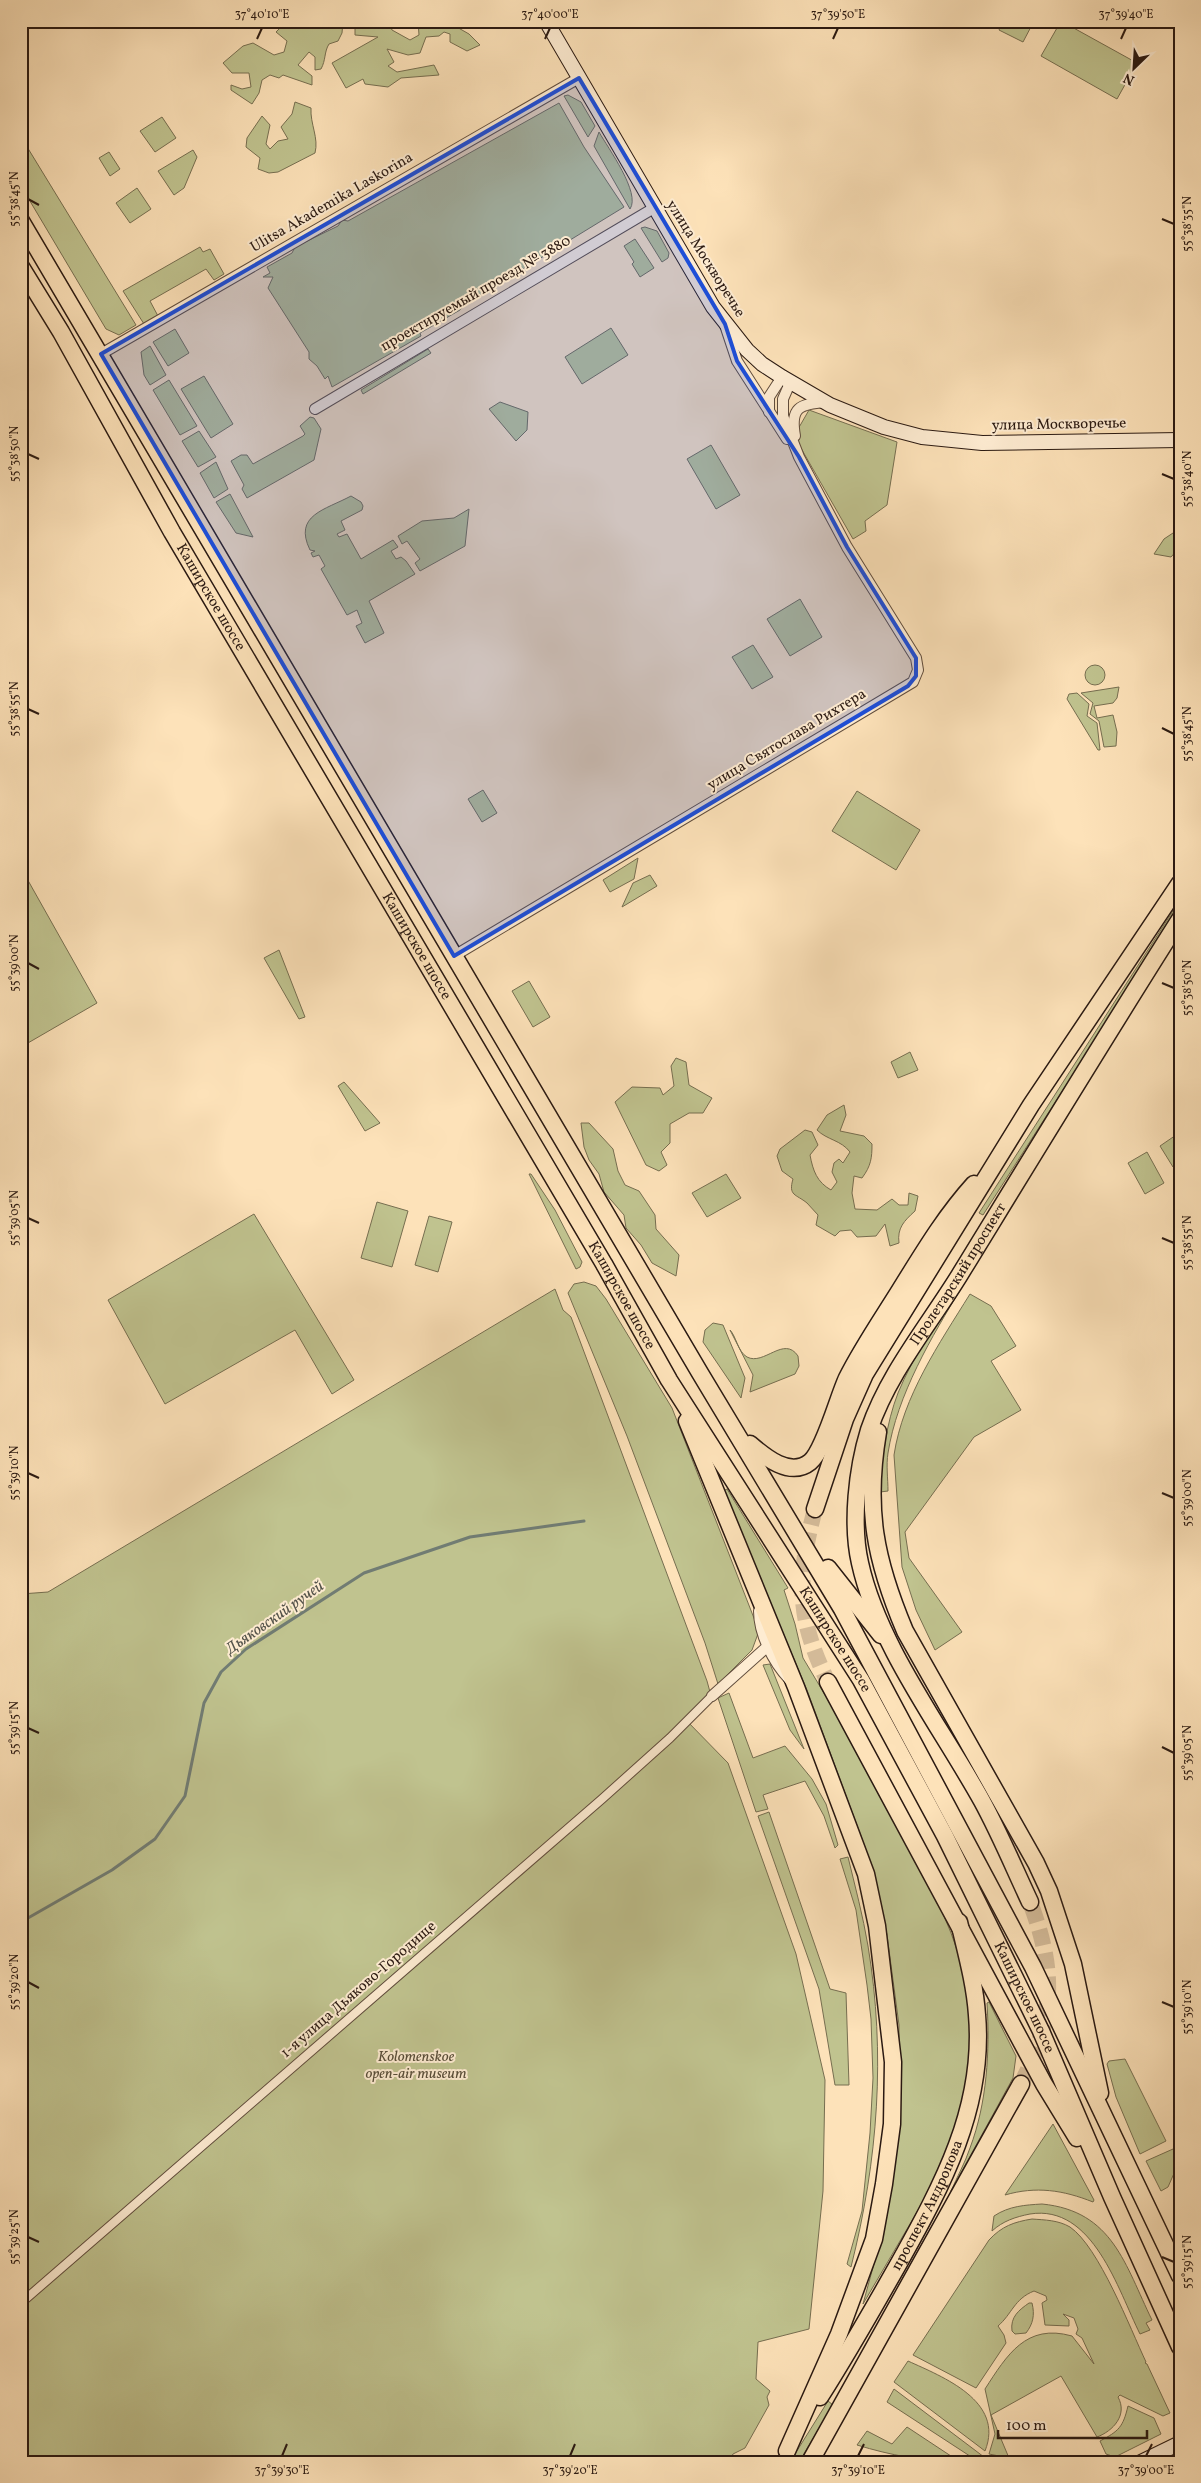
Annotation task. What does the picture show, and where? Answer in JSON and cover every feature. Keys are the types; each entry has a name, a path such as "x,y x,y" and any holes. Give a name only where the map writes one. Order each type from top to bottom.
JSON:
{"main road":[{"name":"улица Москворечье","path":"546,21 654,208 725,324 762,364 786,380 825,402 902,434 940,440 982,443 1180,440"},
{"name":"Каширское шоссе","path":"21,221 454,956 842,1609 956,1818 1033,1967 1180,2276"},
{"name":"Каширское шоссе","path":"21,267 61,332 172,532 601,1258 669,1380 861,1680 993,1931 1041,2031 1111,2194 1180,2347"},
{"name":"Пролетарский проспект","path":"815,1509 845,1419 865,1374 1079,1031 1180,883"},
{"name":"Пролетарский проспект","path":"898,1658 870,1598 860,1562 855,1526 864,1449 873,1420 906,1357 957,1279 1052,1122 1180,920"},
{"path":"732,1425 772,1462 797,1466 810,1462 820,1448 848,1378 869,1340 952,1208 1002,1152"},
{"path":"669,1380 759,1592 866,1874 877,1926 894,2062 892,2124 874,2239 839,2334 783,2456"},
{"path":"890,1385 878,1432 872,1484 873,1530 881,1565 905,1631 1036,1862 1049,1892 1073,1964 1106,2119"},
{"path":"788,1517 898,1658 983,1803 1030,1902"},
{"name":"Каширское шоссе","path":"828,1682 959,1922 1044,2084 1111,2194"},
{"name":"проспект Андропова","path":"783,2456 858,2337 923,2220 948,2170 966,2122 976,2072 978,2015 959,1922"},
{"name":"проспект Андропова","path":"810,2462 1021,2084"},
{"path":"1141,2462 1180,2443"}],"street":[{"name":"Ulitsa Akademika Laskorina","path":"101,354 579,78"},
{"name":"проектируемый проезд № 3880","path":"315,409 654,208"},
{"path":"725,324 738,361 770,415 799,457"},
{"path":"770,415 769,397 786,380"},
{"path":"786,380 782,399 783,416 799,457"},
{"path":"799,457 793,417 803,405 825,402"},
{"name":"улица Святослава Рихтера","path":"454,956 913,682 918,670 916,658 847,547 799,457"},
{"path":"759,1592 759,1616 768,1646 779,1669 796,1686"},
{"path":"712,1696 768,1646"},
{"name":"1-я улица Дьяково-Городище","path":"21,2303 602,1798 670,1738 712,1696"}],"highlighted area":[{"path":"579,78 725,324 737,361 799,457 847,547 916,658 916,676 908,686 454,956 101,354"}],"green space":[{"path":"297,21 319,21 321,24 326,21 343,21 342,33 338,41 329,44 321,69 315,70 315,57 309,52 298,65 312,76 312,85 283,75 279,78 270,75 262,80 259,93 252,104 231,90 231,85 242,89 251,87 249,73 232,73 223,63 243,46 253,43 274,55 284,52 287,41 276,32 283,25"},
{"path":"361,21 390,21 389,24 392,30 410,40 419,35 418,21 454,21 455,26 469,34 480,45 467,51 450,42 450,34 444,32 439,36 426,37 420,53 408,55 387,49 394,62 388,66 397,72 434,65 439,75 401,78 388,87 365,84 363,79 346,88 332,63 378,37 355,35 355,28"},
{"path":"1003,21 1034,21 1023,42 999,30"},
{"path":"1061,21 1137,63 1117,99 1041,56"},
{"path":"568,95 581,102 595,126 588,137 564,96"},
{"path":"295,102 311,108 316,142 315,153 278,172 269,173 258,169 260,158 246,147 247,138 262,116 270,125 266,144 270,149 278,141 288,139 281,127 292,114"},
{"path":"559,103 584,147 624,207 464,305 460,310 420,333 421,336 332,387 328,376 325,379 317,366 309,359 309,352 268,288 273,277 263,277 270,273 267,267 292,253 295,247 338,226 342,220 348,221"},
{"path":"162,117 176,138 155,152 140,131"},
{"path":"599,132 616,159 627,182 631,192 632,202 630,209 594,146"},
{"path":"21,137 136,325 119,335 106,329 21,186"},
{"path":"193,150 197,157 184,188 174,195 158,171"},
{"path":"109,152 120,169 110,176 99,158"},
{"path":"137,188 151,209 130,223 116,203"},
{"path":"645,227 657,231 669,253 668,258 662,262 641,228"},
{"path":"635,239 654,268 640,277 632,264 634,262 624,246"},
{"path":"200,247 203,252 210,249 224,274 214,280 206,269 150,301 158,316 144,324 123,291"},
{"path":"611,328 628,355 582,384 565,357"},
{"path":"175,329 189,353 168,366 153,342"},
{"path":"150,346 166,375 150,385 144,375 141,352"},
{"path":"428,349 431,353 363,394 361,390"},
{"path":"204,376 233,424 211,438 181,389"},
{"path":"169,380 197,426 180,435 153,390"},
{"path":"500,402 528,412 527,430 516,441 489,409"},
{"path":"809,410 897,442 887,505 865,521 866,531 853,539 794,436"},
{"path":"310,417 314,418 321,429 314,460 247,498 242,489 244,485 231,461 241,455 247,455 253,464 303,436 305,434 300,426"},
{"path":"199,431 216,457 198,467 182,441"},
{"path":"711,445 740,495 716,509 687,459"},
{"path":"216,462 228,489 214,498 200,473"},
{"path":"230,494 253,537 236,533 216,502"},
{"path":"351,496 361,502 362,510 341,521 345,530 337,534 339,537 347,534 361,559 393,540 398,547 391,551 396,559 401,557 415,574 369,601 384,633 365,643 356,626 362,623 357,610 347,615 321,569 325,566 319,555 313,557 311,553 315,551 310,550 306,538 306,529 314,515"},
{"path":"469,509 465,546 420,571 415,563 420,559 407,541 402,544 398,536 422,521 454,518"},
{"path":"1173,533 1180,533 1180,547 1171,557 1154,554 1164,539"},
{"path":"800,599 822,637 790,656 767,619"},
{"path":"753,645 773,677 752,689 732,657"},
{"path":"1095,665 1102,668 1105,675 1102,682 1095,685 1088,682 1085,675 1088,668"},
{"path":"1119,687 1117,698 1113,703 1094,706 1097,718 1113,715 1117,732 1116,746 1104,747 1099,721 1090,714 1093,703 1081,693"},
{"path":"1077,693 1089,704 1087,716 1097,723 1100,750 1098,750 1067,699 1069,694"},
{"path":"483,790 497,813 482,822 468,799"},
{"path":"857,791 920,830 896,870 832,831"},
{"path":"638,858 634,879 610,892 603,880"},
{"path":"21,868 97,1003 21,1047"},
{"path":"650,875 657,886 622,907 633,883"},
{"path":"1180,900 1180,907 983,1215 979,1213"},
{"path":"279,950 305,1017 299,1019 264,958"},
{"path":"529,981 550,1017 533,1027 512,991"},
{"path":"910,1052 918,1070 898,1078 891,1062"},
{"path":"676,1058 686,1062 689,1085 712,1098 703,1113 689,1113 670,1124 670,1143 661,1152 667,1165 659,1171 646,1165 615,1102 632,1087 660,1088 663,1095 674,1086 671,1066"},
{"path":"344,1082 380,1123 365,1131 338,1086"},
{"path":"844,1105 846,1115 840,1131 864,1136 872,1144 871,1158 867,1170 862,1178 854,1176 852,1193 855,1209 877,1210 892,1199 899,1205 908,1205 909,1193 918,1196 915,1211 900,1229 899,1243 890,1246 885,1224 876,1236 857,1237 851,1230 840,1231 835,1236 816,1225 818,1215 807,1203 792,1192 793,1179 782,1171 777,1156 780,1149 805,1130 812,1132 818,1145 810,1155 816,1176 831,1190 837,1182 832,1172 834,1163 839,1159 843,1163 850,1152 817,1130 827,1115"},
{"path":"581,1123 589,1123 613,1149 618,1171 625,1185 639,1191 655,1215 656,1229 679,1255 676,1276 652,1263 641,1245 626,1228 624,1215 604,1192 599,1174 589,1160 584,1147"},
{"path":"1179,1133 1180,1163 1173,1167 1160,1146"},
{"path":"1147,1152 1164,1183 1145,1194 1128,1163"},
{"path":"529,1174 531,1174 555,1210 582,1262 580,1267 576,1269"},
{"path":"726,1174 741,1198 707,1217 692,1193"},
{"path":"377,1202 408,1211 392,1267 361,1258"},
{"path":"254,1214 354,1380 332,1394 295,1330 165,1404 108,1300"},
{"path":"429,1216 452,1222 438,1272 415,1265"},
{"path":"584,1282 596,1286 606,1299 672,1408 759,1631 752,1650 718,1684 705,1643 627,1436 568,1293 574,1284"},
{"path":"962,1287 939,1325 907,1388 899,1409 888,1453 888,1491 880,1492 885,1441 898,1393 926,1340 957,1289"},
{"name":"Kolomenskoe open-air museum","path":"555,1289 563,1310 571,1317 707,1681 710,1692 684,1718 728,1763 796,1954 825,2080 823,2191 809,2329 758,2342 756,2379 770,2391 767,2397 769,2405 745,2448 733,2454 728,2462 21,2462 21,1594 48,1592"},
{"path":"970,1294 991,1306 1016,1346 991,1361 1021,1410 974,1437 905,1532 909,1558 962,1632 935,1650 916,1610 902,1567 894,1455 905,1412 914,1391 935,1351"},
{"path":"713,1323 723,1325 745,1378 741,1398 703,1342 705,1330"},
{"path":"780,1349 792,1350 798,1356 799,1366 795,1374 750,1392 753,1375 742,1352 753,1359"},
{"path":"727,1489 788,1588 784,1590 803,1658 852,1740 939,1904 961,1961 974,2024 962,2113 937,2178 863,2304 881,2238 899,2085 899,2025 887,1935 878,1891 865,1847 807,1690 723,1491"},
{"path":"770,1664 804,1749 790,1730 763,1665"},
{"path":"729,1693 753,1758 785,1746 812,1779 826,1804 838,1845 835,1848 824,1816 805,1781 763,1795 768,1809 756,1812 718,1698"},
{"path":"769,1812 830,1989 846,1993 849,2085 835,2085 819,1989 758,1816"},
{"path":"848,1857 868,1946 874,1986 878,2067 873,2147 868,2187 851,2267 847,2264 862,2211 870,2133 873,2078 871,2019 856,1910 840,1859"},
{"path":"989,2002 1016,2056 1013,2078 951,2191 976,2131 984,2095 988,2040 987,2003"},
{"path":"1125,2059 1166,2141 1140,2154 1116,2097 1107,2064 1109,2061"},
{"path":"1053,2124 1094,2200 1093,2202 1060,2192 1039,2190 1005,2195"},
{"path":"1173,2149 1179,2162 1168,2187 1161,2191 1146,2161"},
{"path":"1042,2204 1066,2209 1085,2217 1101,2229 1114,2244 1152,2320 1146,2323 1150,2330 1140,2334 1112,2274 1100,2254 1087,2236 1071,2222 1052,2214 1030,2214 1010,2220 992,2231 994,2216 1005,2210"},
{"path":"1032,2219 1047,2220 1070,2227 1081,2237 1092,2252 1113,2289 1145,2363 1170,2413 1163,2416 1120,2395 1118,2397 1121,2410 1117,2422 1108,2431 1097,2437 1061,2376 991,2415 1009,2458 989,2454 995,2434 985,2389 1010,2354 1030,2338 1042,2334 1056,2333 1072,2336 1094,2364 1082,2338 1076,2334 1078,2329 1074,2318 1063,2314 1069,2320 1069,2326 1045,2325 1042,2303 1047,2300 1046,2296 1034,2291 1027,2294 998,2326 1004,2335 1006,2343 976,2388 913,2355 989,2240 1009,2225"},
{"path":"1029,2303 1032,2303 1033,2311 1033,2319 1030,2326 1026,2333 1015,2334 1012,2331 1012,2322 1019,2311"},
{"path":"908,2361 953,2383 979,2405 986,2418 989,2433 985,2451 894,2382"},
{"path":"894,2389 984,2457 983,2462 979,2462 887,2402"},
{"path":"828,2401 833,2405 799,2462 790,2462"},
{"path":"1128,2406 1154,2418 1161,2434 1115,2457 1106,2454 1100,2441 1119,2428"},
{"path":"907,2427 960,2462 908,2457 857,2445 867,2431 892,2444"}],"waterway":[{"name":"Дьяковский ручей","path":"21,1922 112,1870 155,1839 185,1796 204,1703 221,1672 246,1649 364,1573 470,1537 584,1521"}],"tunnel":[{"path":"815,1509 805,1556 803,1597 810,1637 828,1682"},
{"path":"1021,2084 1040,2037 1046,2015 1048,1994 1048,1972 1044,1950 1030,1902"}]}
